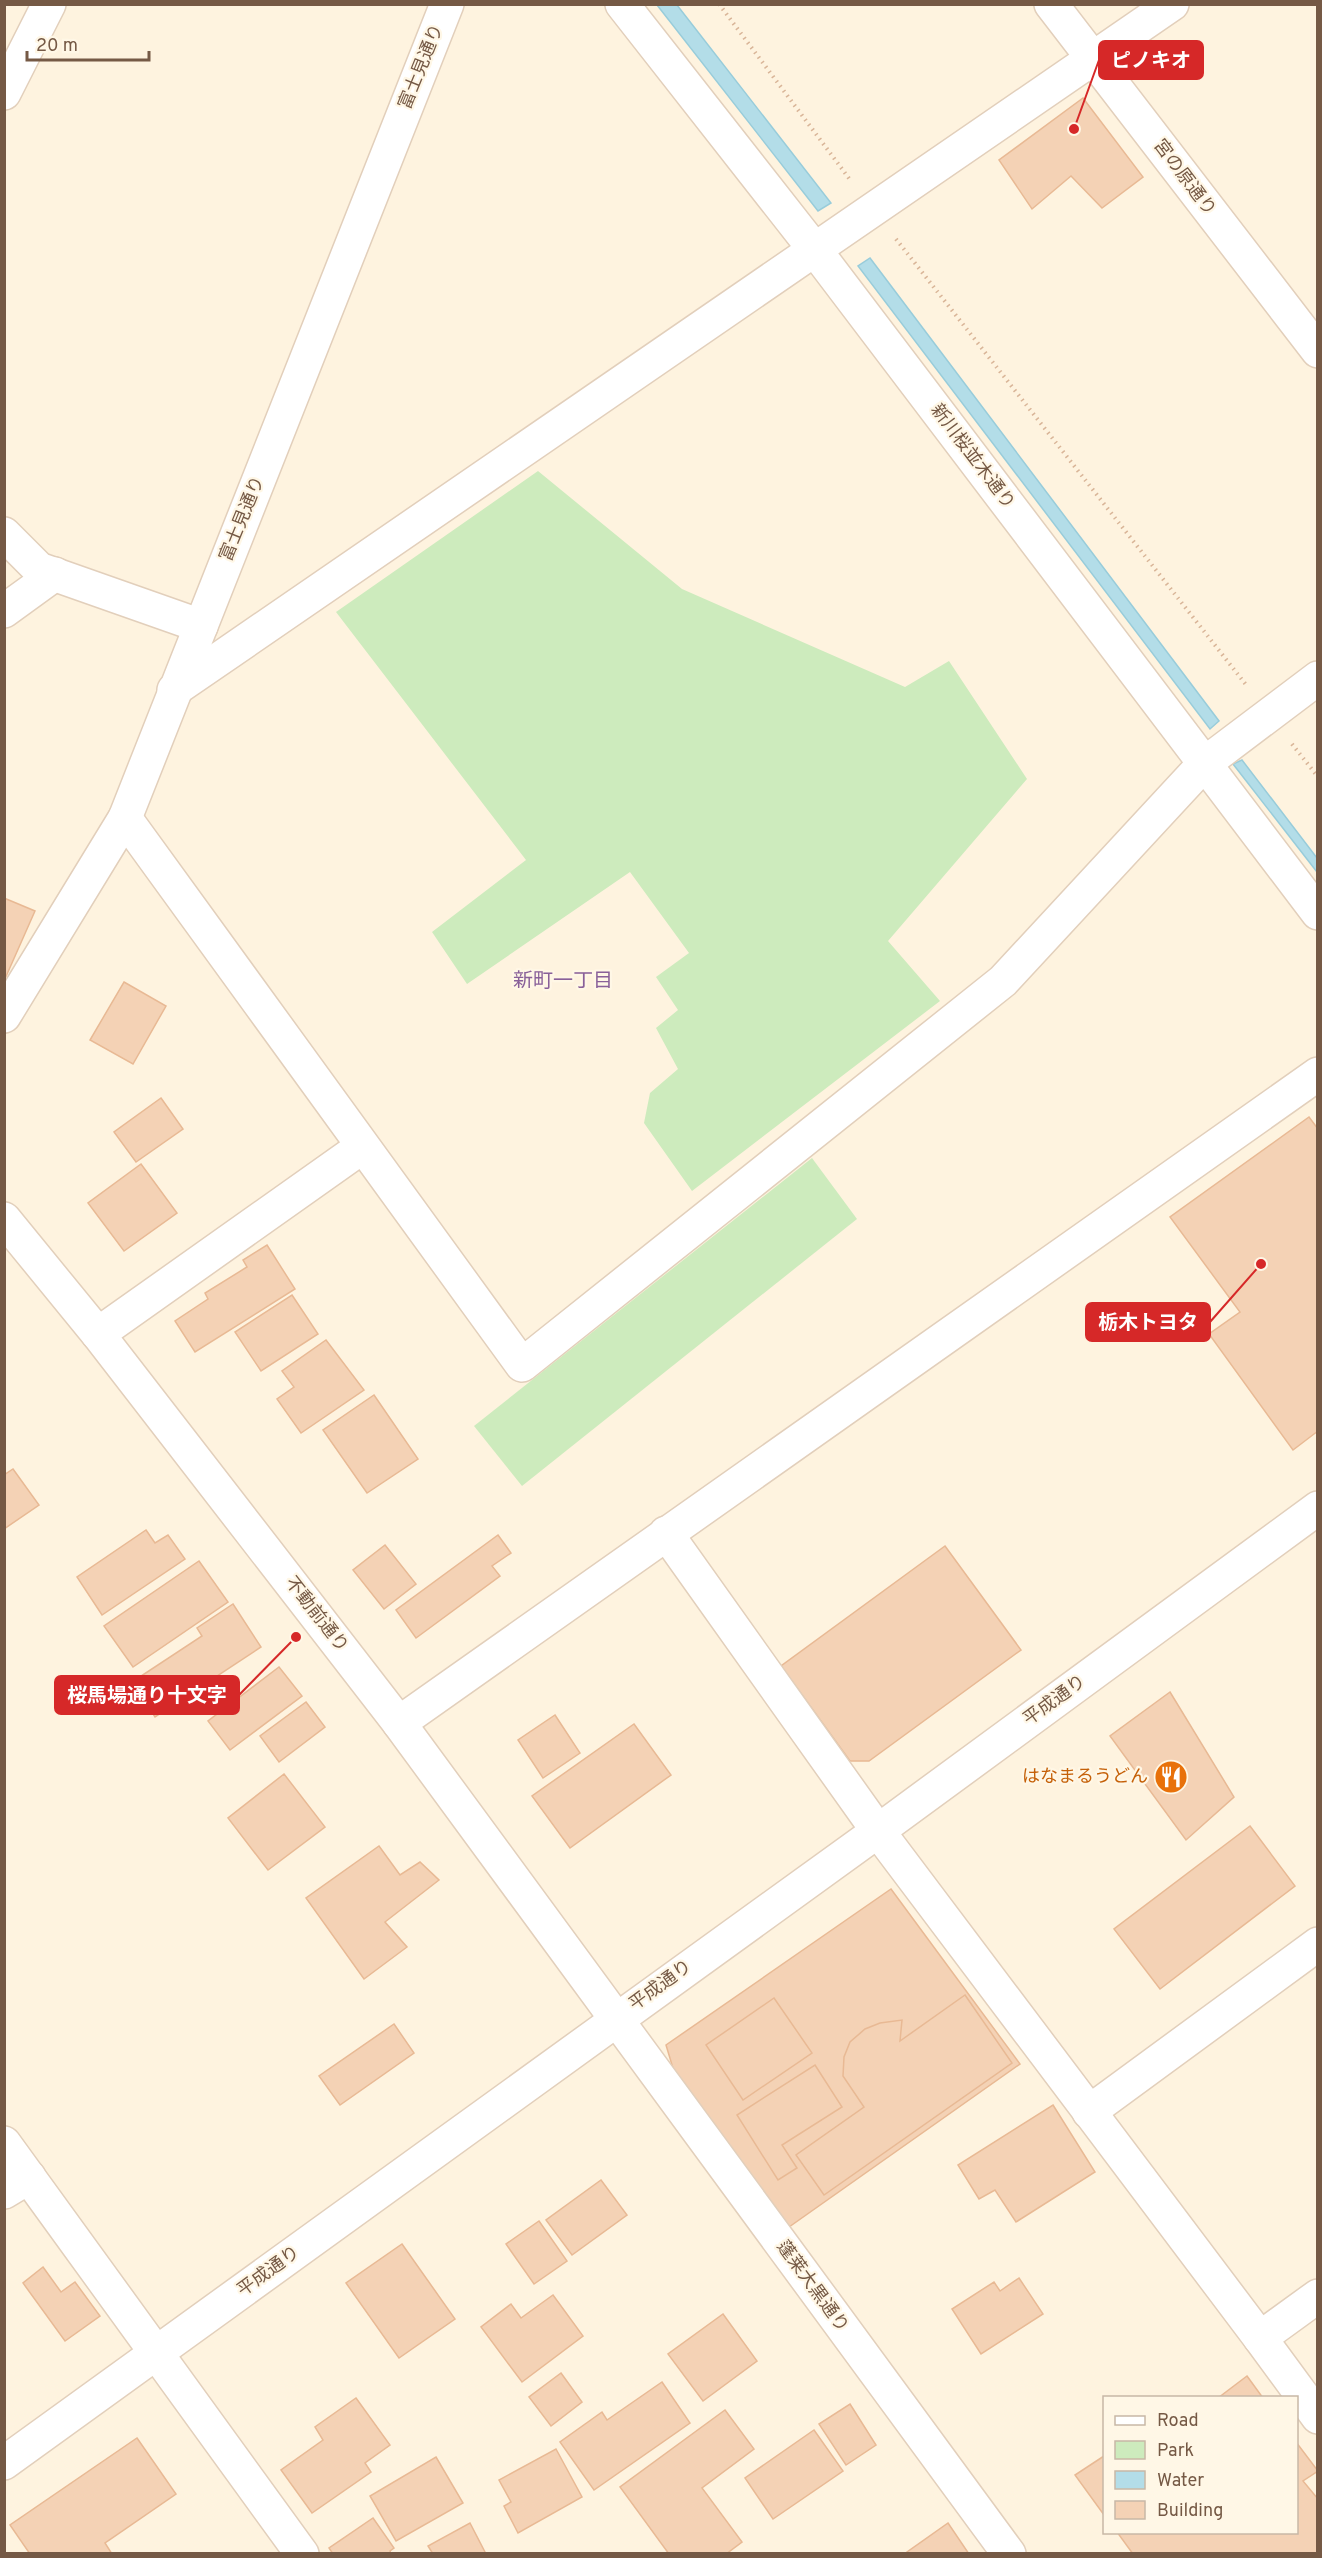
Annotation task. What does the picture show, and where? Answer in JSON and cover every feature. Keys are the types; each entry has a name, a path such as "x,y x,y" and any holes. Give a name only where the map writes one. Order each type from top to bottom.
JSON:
{"street":[{"path":"4,93 48,4"},
{"name":"富士見通り","path":"4,1016 125,818 447,4"},
{"name":"新川桜並木通り","path":"622,4 815,250 1317,913"},
{"name":"宮の原通り","path":"1051,4 1317,351"},
{"path":"174,690 1172,4"},
{"path":"4,534 39,569 201,626"},
{"path":"4,611 55,574"},
{"path":"125,818 522,1365 1003,981 1204,764 1317,678"},
{"path":"399,1723 1317,1074"},
{"path":"98,1334 362,1147"},
{"name":"不動前通り","path":"4,1219 98,1334 399,1723 615,2019"},
{"name":"平成通り","path":"4,2463 878,1831 1317,1508"},
{"path":"666,1533 878,1831 1317,2417"},
{"path":"1089,2112 1317,1944"},
{"name":"蓬莱大黒通り","path":"615,2019 1009,2553"},
{"path":"4,2143 17,2184 158,2353 302,2553"},
{"path":"1260,2338 1317,2296"}],"path":[{"path":"719,4 873,210 1317,777"}],"green space":[{"path":"538,471 682,589 905,687 949,661 1027,779 888,941 940,1001 692,1191 644,1123 650,1093 678,1069 656,1028 678,1010 656,977 689,953 630,872 467,984 432,932 526,860 336,612"},
{"path":"812,1158 857,1219 522,1486 474,1426"}],"water":[{"path":"657,5 677,5 831,203 818,211"},
{"path":"870,258 1219,721 1210,729 858,266"},
{"path":"1242,760 1317,858 1317,872 1233,764"}],"building":[{"path":"1083,98 1143,177 1102,208 1071,176 1032,209 999,160"},
{"path":"4,898 35,911 4,981"},
{"path":"124,982 166,1006 133,1064 90,1040"},
{"path":"161,1098 183,1129 136,1162 114,1132"},
{"path":"1309,1117 1318,1129 1318,1431 1293,1450 1209,1334 1240,1312 1170,1217"},
{"path":"141,1164 177,1213 124,1251 88,1203"},
{"path":"267,1245 295,1289 195,1352 175,1321 208,1299 205,1293 247,1267 243,1260"},
{"path":"292,1295 318,1334 261,1371 235,1332"},
{"path":"326,1340 364,1390 301,1433 277,1399 294,1387 282,1371"},
{"path":"374,1395 418,1459 367,1493 323,1430"},
{"path":"13,1469 39,1505 4,1529 4,1475"},
{"path":"146,1530 155,1543 168,1535 185,1559 102,1615 77,1577"},
{"path":"498,1535 511,1553 492,1566 500,1576 416,1638 396,1610"},
{"path":"385,1545 416,1584 384,1609 353,1570"},
{"path":"945,1546 1021,1650 869,1761 850,1761 781,1666"},
{"path":"199,1561 228,1602 133,1667 104,1626"},
{"path":"233,1604 261,1647 155,1717 132,1682 202,1636 197,1628"},
{"path":"279,1667 302,1696 230,1750 208,1721"},
{"path":"1170,1692 1234,1797 1186,1840 1110,1736"},
{"path":"306,1702 325,1727 279,1762 260,1736"},
{"path":"555,1715 580,1753 543,1778 518,1740"},
{"path":"634,1724 671,1775 570,1848 532,1796"},
{"path":"284,1774 325,1827 268,1870 228,1818"},
{"path":"1250,1826 1295,1886 1160,1989 1114,1929"},
{"path":"379,1846 400,1875 420,1862 439,1880 385,1922 407,1947 364,1979 306,1898"},
{"path":"891,1889 1020,2064 789,2227 675,2075 666,2045"},
{"path":"965,1995 1012,2063 824,2195 796,2155 864,2107 843,2076 844,2057 850,2042 865,2029 880,2023 902,2020 900,2041"},
{"path":"774,1998 812,2053 743,2100 706,2045"},
{"path":"394,2024 414,2053 340,2105 319,2076"},
{"path":"815,2065 842,2107 782,2145 797,2168 778,2180 737,2115"},
{"path":"1053,2105 1095,2172 1016,2222 995,2190 979,2199 958,2165"},
{"path":"601,2180 627,2215 572,2255 546,2220"},
{"path":"539,2221 567,2261 534,2284 506,2244"},
{"path":"402,2244 455,2319 399,2358 346,2283"},
{"path":"43,2267 61,2292 75,2282 100,2316 65,2341 23,2283"},
{"path":"1019,2278 1043,2314 981,2354 952,2309 994,2282 1000,2291"},
{"path":"553,2295 583,2336 522,2382 481,2327 511,2304 521,2318"},
{"path":"723,2314 757,2361 703,2401 668,2354"},
{"path":"561,2373 582,2402 551,2426 529,2397"},
{"path":"1247,2376 1262,2396 1221,2396"},
{"path":"662,2382 690,2423 594,2490 560,2442 602,2412 607,2420"},
{"path":"356,2398 390,2445 365,2463 371,2472 312,2513 281,2470 323,2440 315,2427"},
{"path":"850,2404 876,2445 846,2465 819,2424"},
{"path":"725,2410 754,2449 702,2488 742,2542 726,2554 669,2554 620,2487"},
{"path":"814,2430 843,2471 773,2519 745,2478"},
{"path":"137,2438 176,2494 105,2543 112,2554 30,2554 10,2525"},
{"path":"1298,2445 1318,2471 1303,2481 1318,2499 1318,2554 1133,2554 1118,2534 1298,2534"},
{"path":"556,2449 582,2497 518,2533 504,2506 511,2502 499,2480"},
{"path":"436,2457 463,2503 396,2541 370,2496"},
{"path":"1103,2457 1103,2514 1075,2475"},
{"path":"373,2518 394,2548 390,2551 391,2554 333,2554 329,2548"},
{"path":"470,2523 486,2554 433,2554 428,2546"},
{"path":"948,2523 969,2554 908,2554 907,2552"}],"place":[{"name":"ピノキオ","path":"1074,129"},
{"name":"栃木トヨタ","path":"1261,1264"},
{"name":"桜馬場通り十文字","path":"296,1637"},
{"name":"はなまるうどん","path":"1171,1777"}],"district":[{"name":"新町一丁目","path":"563,982"}]}
